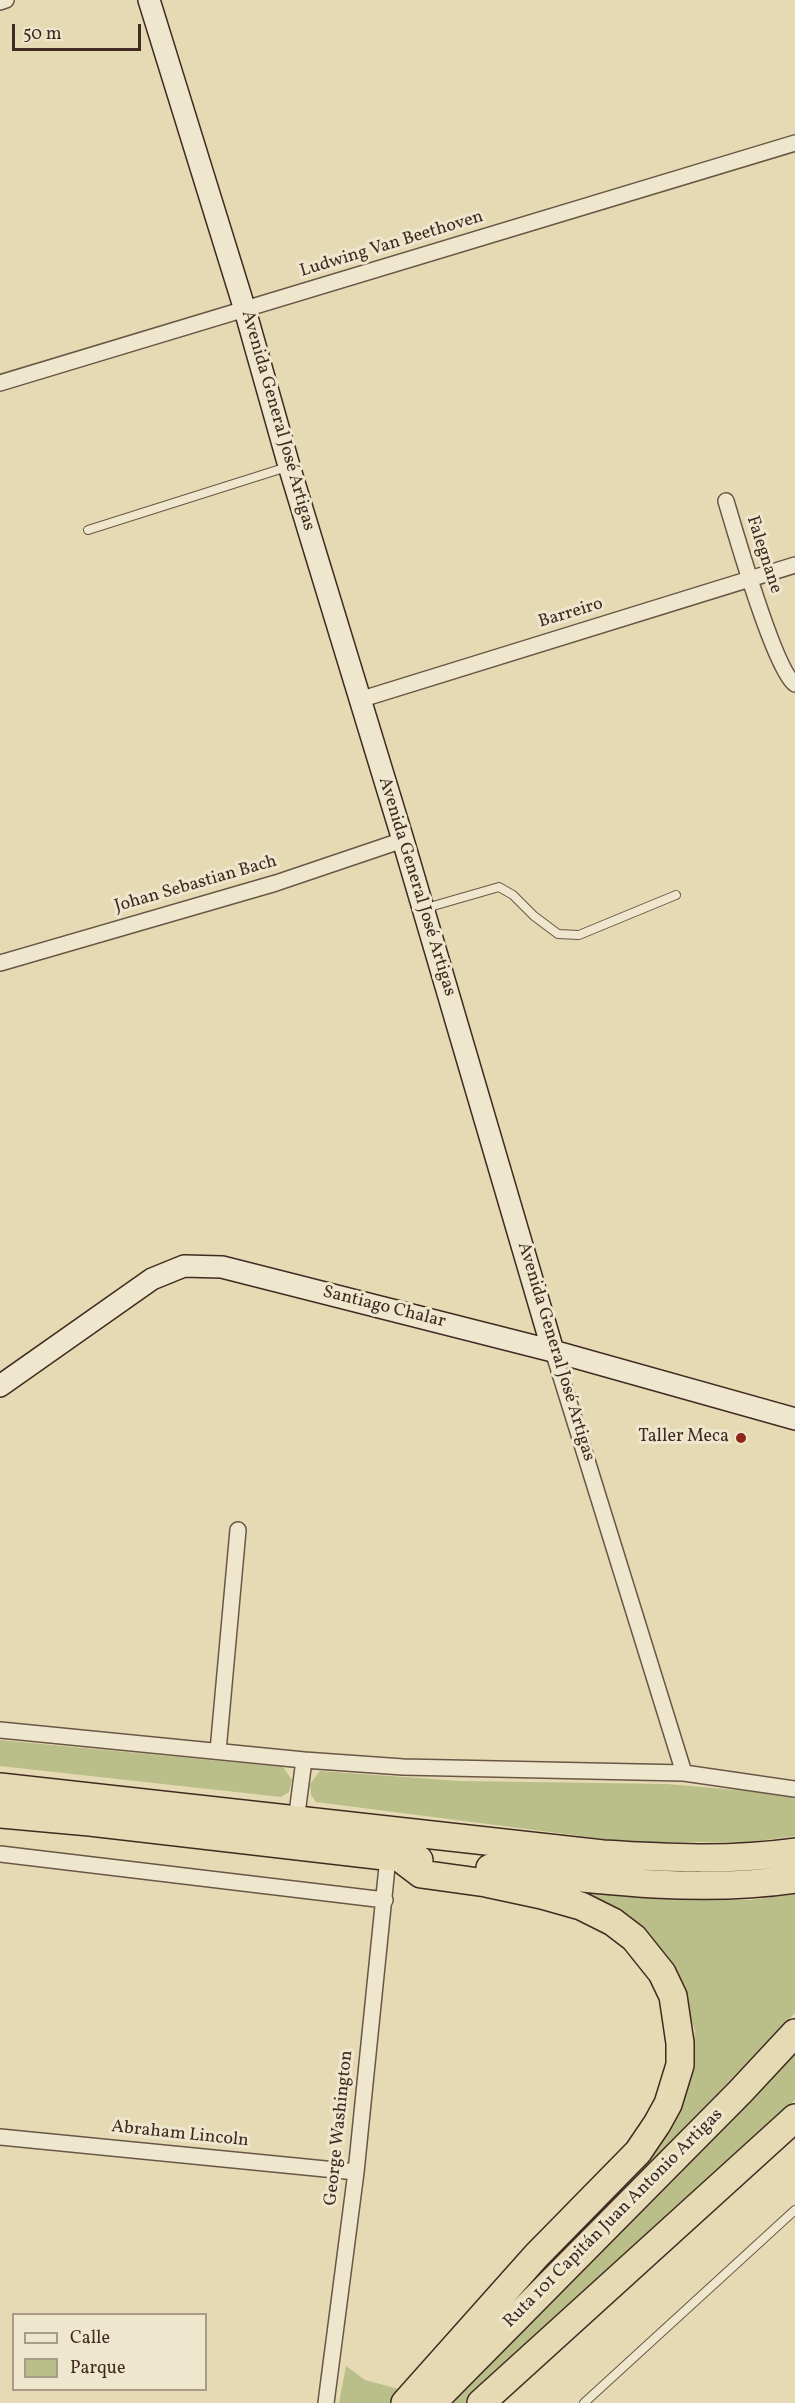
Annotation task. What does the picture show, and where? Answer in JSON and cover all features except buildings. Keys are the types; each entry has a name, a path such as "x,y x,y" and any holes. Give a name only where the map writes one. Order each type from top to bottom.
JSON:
{"highway":[{"path":"0,1787 603,1854 708,1858 795,1852"},
{"path":"0,1814 90,1822 594,1879 658,1884 720,1884 795,1879"},
{"path":"394,1858 422,1874 486,1882 542,1895 581,1906 613,1922 634,1938 662,1973 673,1996 680,2043 680,2065 668,2104 638,2152 536,2256 405,2403"},
{"name":"Ruta 101 Capitán Juan Antonio Artigas","path":"432,2403 740,2092 795,2033"},
{"path":"481,2403 795,2118"}],"street":[{"path":"0,2 6,0"},
{"name":"Avenida General José Artigas","path":"149,0 245,309 289,466 553,1351 684,1773"},
{"name":"Ludwing Van Beethoven","path":"0,383 795,143"},
{"name":"Falegnane","path":"726,501 749,580 783,666 790,681 795,684"},
{"name":"Barreiro","path":"359,700 795,565"},
{"name":"Johan Sebastian Bach","path":"0,963 276,883 402,840"},
{"name":"Santiago Chalar","path":"0,1386 152,1279 169,1271 193,1265 222,1267 553,1351 795,1419"},
{"path":"218,1751 238,1530"},
{"path":"0,1730 304,1760 403,1767 684,1773 795,1789"},
{"path":"296,1821 304,1760"},
{"path":"0,1854 385,1900"},
{"name":"George Washington","path":"326,2403 356,2172 385,1900 394,1858"},
{"name":"Abraham Lincoln","path":"0,2137 356,2172"}],"lane":[{"path":"88,530 289,466"},
{"path":"423,909 499,887 513,895 534,916 558,934 579,935 676,895"},
{"path":"584,2403 795,2210"}],"green space":[{"path":"0,1740 283,1767 292,1780 289,1792 281,1797 0,1766"},
{"path":"320,1771 460,1781 667,1784 795,1795 795,1836 749,1842 628,1842 316,1802 311,1795 310,1784"},
{"path":"569,1888 652,1897 750,1900 795,1894 795,2013 497,2321 685,2090 695,2031 677,1977"},
{"path":"795,2053 795,2100 465,2403 452,2403"},
{"path":"346,2366 365,2380 402,2390 392,2403 339,2403"}],"place":[{"name":"Taller Meca","path":"741,1438"}]}
